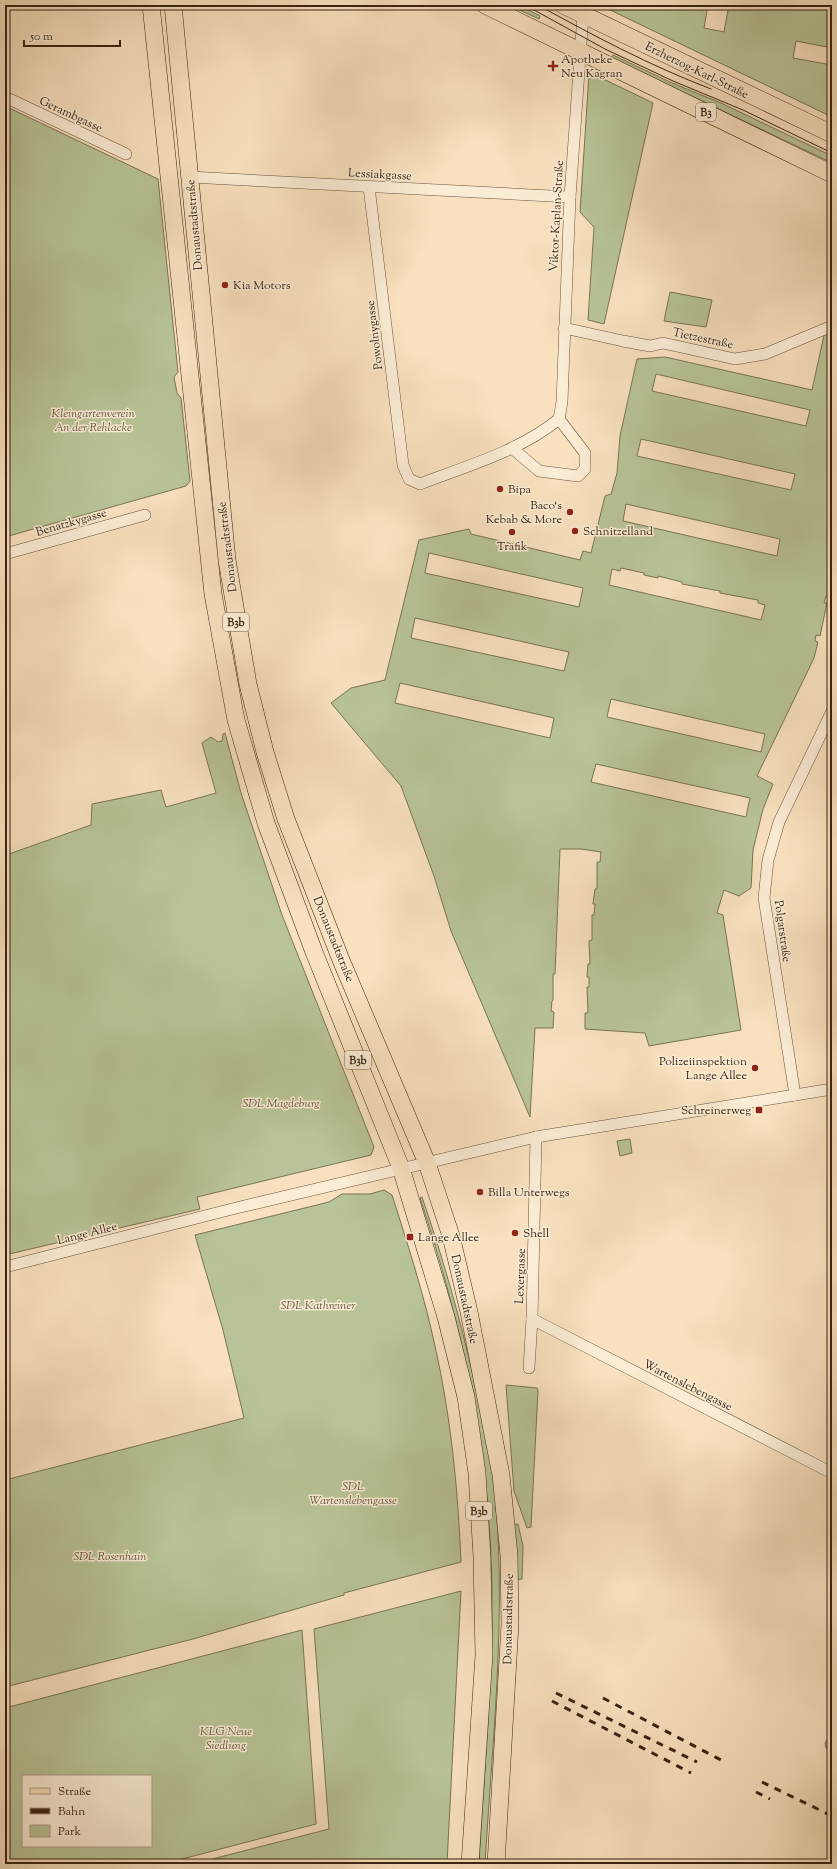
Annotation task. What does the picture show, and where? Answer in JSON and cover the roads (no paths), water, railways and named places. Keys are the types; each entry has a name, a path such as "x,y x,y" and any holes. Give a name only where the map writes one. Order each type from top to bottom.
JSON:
{"main road":[{"name":"Donaustadtstraße","path":"151,5 213,594 236,720 266,823 314,952 401,1168 446,1317 466,1397 477,1473 482,1557 484,1654 470,1864"},
{"name":"Donaustadtstraße","path":"173,5 227,560 248,684 265,752 286,820 341,960 427,1163 451,1236 469,1312 501,1475 507,1540 510,1624 496,1864"},
{"name":"B3","path":"485,5 550,35 580,52 832,174"},
{"name":"Erzherzog-Karl-Straße","path":"563,5 832,134"}],"street":[{"name":"Viktor-Kaplan-Straße","path":"559,419 562,402 570,197 583,15"},
{"name":"Gerambgasse","path":"5,97 126,154"},
{"name":"Lessiakgasse","path":"189,177 570,197"},
{"name":"Powolnygasse","path":"369,187 403,465 409,479 420,484 512,448"},
{"name":"Tietzestraße","path":"564,328 623,342 650,346 664,343 735,359 765,354 832,326"},
{"path":"559,419 585,453 585,470 578,476 539,471 512,448 543,432 559,419"},
{"name":"Benatzkygasse","path":"5,554 145,515"},
{"name":"Polgarstraße","path":"795,1095 764,898 768,860 779,822 832,711"},
{"name":"Lange Allee","path":"5,1267 236,1208 536,1137 832,1089"},
{"name":"Lexergasse","path":"529,1368 532,1319 536,1137"},
{"name":"Wartenslebengasse","path":"532,1319 832,1474"}],"tram line":[{"path":"525,5 605,49 673,81 743,110 832,153"},
{"path":"538,5 623,50 667,71 711,89"}],"railway":[{"path":"556,1693 697,1762"},
{"path":"603,1698 721,1760"},
{"path":"552,1701 691,1773"},
{"path":"762,1782 832,1816"},
{"path":"756,1792 770,1799"}],"place":[{"name":"Apotheke Neu Kagran","path":"553,66"},
{"name":"Kia Motors","path":"225,285"},
{"name":"Bipa","path":"500,489"},
{"name":"Baco‘s Kebab & More","path":"570,512"},
{"name":"Schnitzelland","path":"575,531"},
{"name":"Trafik","path":"512,532"},
{"name":"Polizeiinspektion Lange Allee","path":"755,1068"},
{"name":"Schreinerweg","path":"759,1110"},
{"name":"Billa Unterwegs","path":"480,1192"},
{"name":"Shell","path":"515,1233"},
{"name":"Lange Allee","path":"410,1237"}],"park label":[{"name":"Kleingartenverein An der Rehlacke","path":"93,420"},
{"name":"SDL Magdeburg","path":"281,1103"},
{"name":"SDL Kathreiner","path":"318,1305"},
{"name":"SDL Wartenslebengasse","path":"353,1493"},
{"name":"SDL Rosenhain","path":"110,1556"},
{"name":"KLG Neue Siedlung","path":"226,1738"}]}
